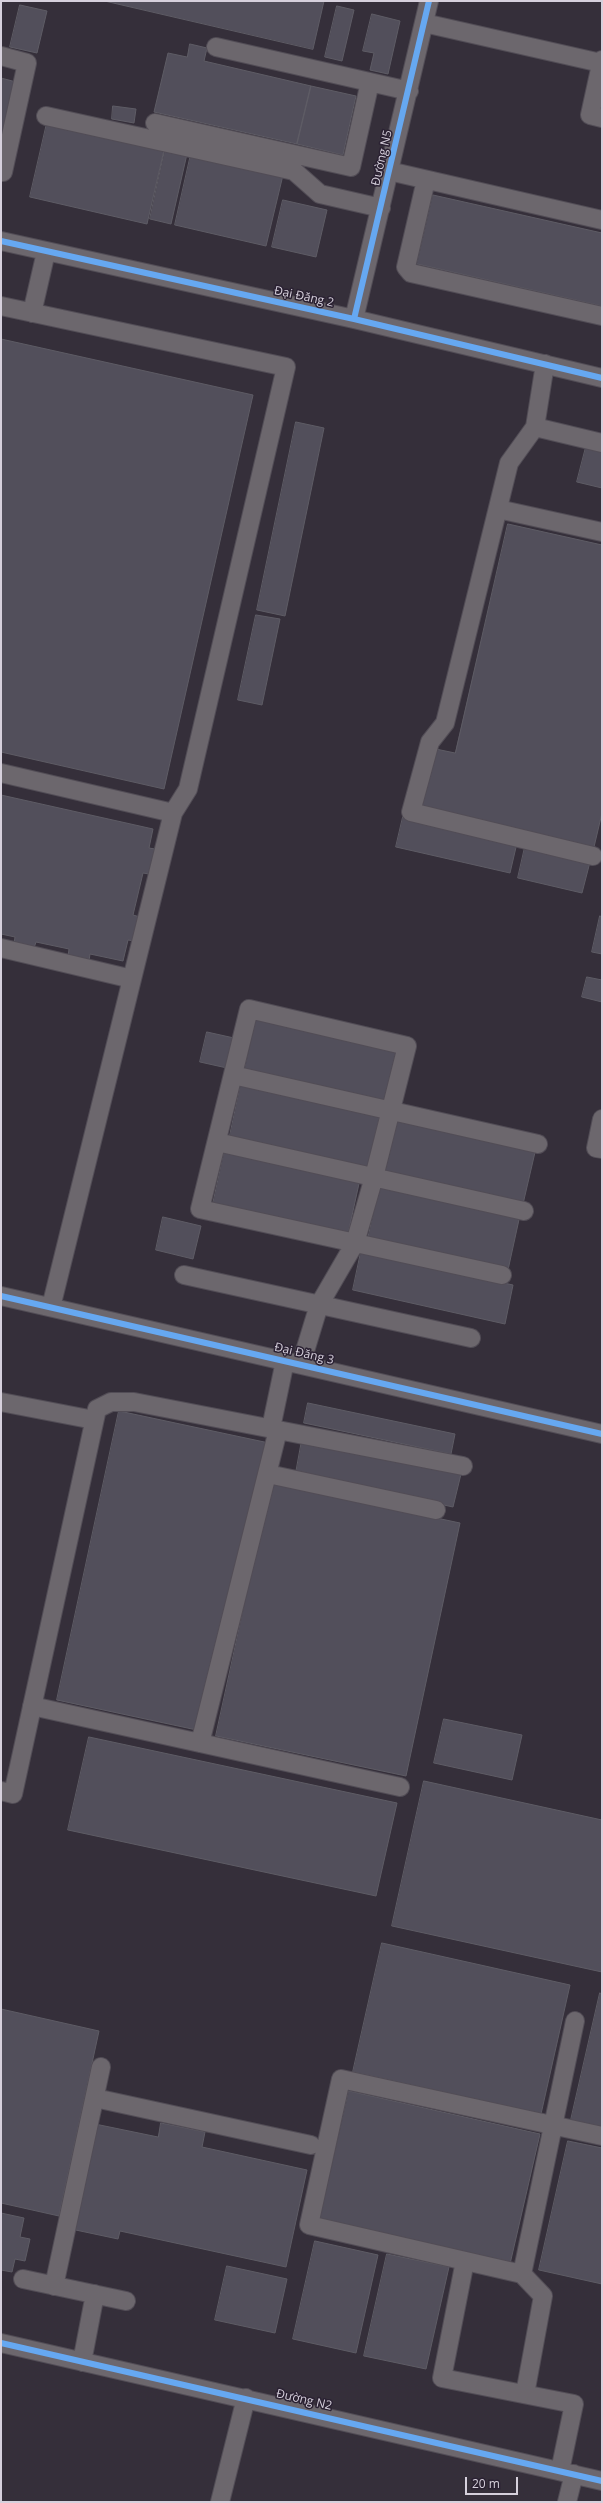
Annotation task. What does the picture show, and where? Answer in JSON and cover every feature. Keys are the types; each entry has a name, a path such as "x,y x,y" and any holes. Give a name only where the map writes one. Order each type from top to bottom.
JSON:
{"street":[{"name":"Đường N5","path":"354,319 429,1"},
{"path":"424,23 602,62 590,115 602,118"},
{"path":"216,47 409,91"},
{"path":"1,56 27,63 3,172 1,172"},
{"path":"154,123 350,167 370,82"},
{"path":"46,116 294,171 320,194 381,208"},
{"path":"389,171 602,220"},
{"path":"426,180 406,267 410,273 602,316"},
{"name":"Đại Đăng 2","path":"1,241 354,319 602,378"},
{"path":"32,312 46,252"},
{"path":"1,306 286,367 188,790 172,813 51,1307"},
{"path":"545,364 535,427 509,463 445,724 430,742 411,812 593,856"},
{"path":"535,427 602,443"},
{"path":"498,509 602,532"},
{"path":"1,773 172,813"},
{"path":"1,948 132,979"},
{"path":"200,1743 268,1474 275,1429 293,1363 319,1305 355,1243 374,1177 407,1046 249,1009 200,1209 355,1243 502,1276"},
{"path":"233,1076 538,1144"},
{"path":"602,1120 596,1148 602,1149"},
{"path":"217,1142 524,1211"},
{"path":"184,1276 471,1338"},
{"name":"Đại Đăng 3","path":"1,1296 602,1434"},
{"path":"1,1402 94,1420"},
{"path":"1,1791 13,1794 96,1408 111,1402 134,1402 463,1466"},
{"path":"268,1474 436,1510"},
{"path":"32,1706 400,1787"},
{"path":"522,2274 575,2021"},
{"path":"54,2286 101,2067"},
{"path":"525,2394 543,2296 522,2274 309,2226 341,2079 602,2136"},
{"path":"95,2098 311,2145"},
{"path":"465,2261 442,2378 574,2404 567,2472 567,2502"},
{"path":"23,2278 126,2301"},
{"path":"82,2362 95,2294"},
{"name":"Đường N2","path":"1,2343 602,2480"},
{"path":"220,2502 246,2398"}],"building":[{"path":"105,1 324,1 313,49"},
{"path":"20,5 47,11 37,53 10,47"},
{"path":"337,6 354,10 342,61 325,57"},
{"path":"372,14 400,21 388,74 370,70 374,53 363,51"},
{"path":"190,44 207,48 204,61 311,86 297,144 154,112 168,53 187,57"},
{"path":"1,78 16,82 1,148"},
{"path":"311,86 356,96 343,155 297,144"},
{"path":"113,106 136,109 134,123 112,119"},
{"path":"47,123 164,150 147,224 30,197"},
{"path":"165,150 187,154 171,224 150,219"},
{"path":"191,154 283,175 266,246 175,225"},
{"path":"433,195 602,233 602,306 417,264"},
{"path":"283,200 327,210 316,257 272,247"},
{"path":"1,339 253,395 164,789 1,752"},
{"path":"296,422 324,428 285,616 257,610"},
{"path":"586,447 602,451 602,488 577,482"},
{"path":"508,524 602,545 602,813 594,847 417,806 431,748 455,753"},
{"path":"256,615 280,619 262,705 238,700"},
{"path":"1,795 153,829 149,848 155,849 149,874 143,873 133,915 140,917 135,941 128,940 123,961 90,954 89,961 68,957 69,949 36,942 34,948 14,944 15,937 1,934"},
{"path":"403,817 517,843 510,873 396,847"},
{"path":"525,847 590,862 582,893 518,878"},
{"path":"600,916 602,917 602,954 592,952"},
{"path":"587,977 602,980 602,1002 582,997"},
{"path":"256,1018 398,1049 386,1104 244,1073"},
{"path":"207,1032 234,1038 227,1068 200,1062"},
{"path":"241,1084 380,1115 367,1170 229,1140"},
{"path":"398,1118 536,1148 523,1204 385,1173"},
{"path":"225,1149 360,1179 348,1234 213,1204"},
{"path":"380,1184 520,1215 508,1270 368,1239"},
{"path":"163,1217 201,1226 193,1259 156,1250"},
{"path":"361,1252 513,1285 505,1324 353,1290"},
{"path":"308,1403 455,1434 451,1454 304,1423"},
{"path":"119,1411 269,1443 206,1732 57,1700"},
{"path":"302,1440 461,1474 453,1507 296,1473"},
{"path":"271,1483 460,1523 406,1776 216,1736"},
{"path":"444,1719 522,1735 512,1780 434,1763"},
{"path":"89,1737 397,1803 376,1896 68,1830"},
{"path":"424,1781 602,1820 602,1972 392,1926"},
{"path":"382,1943 570,1985 541,2114 353,2072"},
{"path":"600,1993 602,1994 602,2127 571,2120"},
{"path":"1,2009 99,2031 59,2216 1,2203"},
{"path":"349,2091 540,2134 510,2264 319,2221"},
{"path":"161,2123 205,2132 202,2147 307,2170 286,2267 120,2231 118,2239 71,2229 95,2124 158,2137"},
{"path":"568,2141 602,2148 602,2284 539,2270"},
{"path":"1,2213 24,2218 20,2237 30,2239 25,2261 15,2259 12,2272 1,2270"},
{"path":"315,2241 378,2255 356,2353 293,2339"},
{"path":"387,2254 449,2267 426,2369 364,2356"},
{"path":"227,2266 287,2279 275,2333 215,2320"}],"cycle path":[{"path":"354,319 429,1"},
{"path":"1,241 354,319 602,378"},
{"path":"1,1296 602,1434"},
{"path":"1,2343 602,2481"}]}
